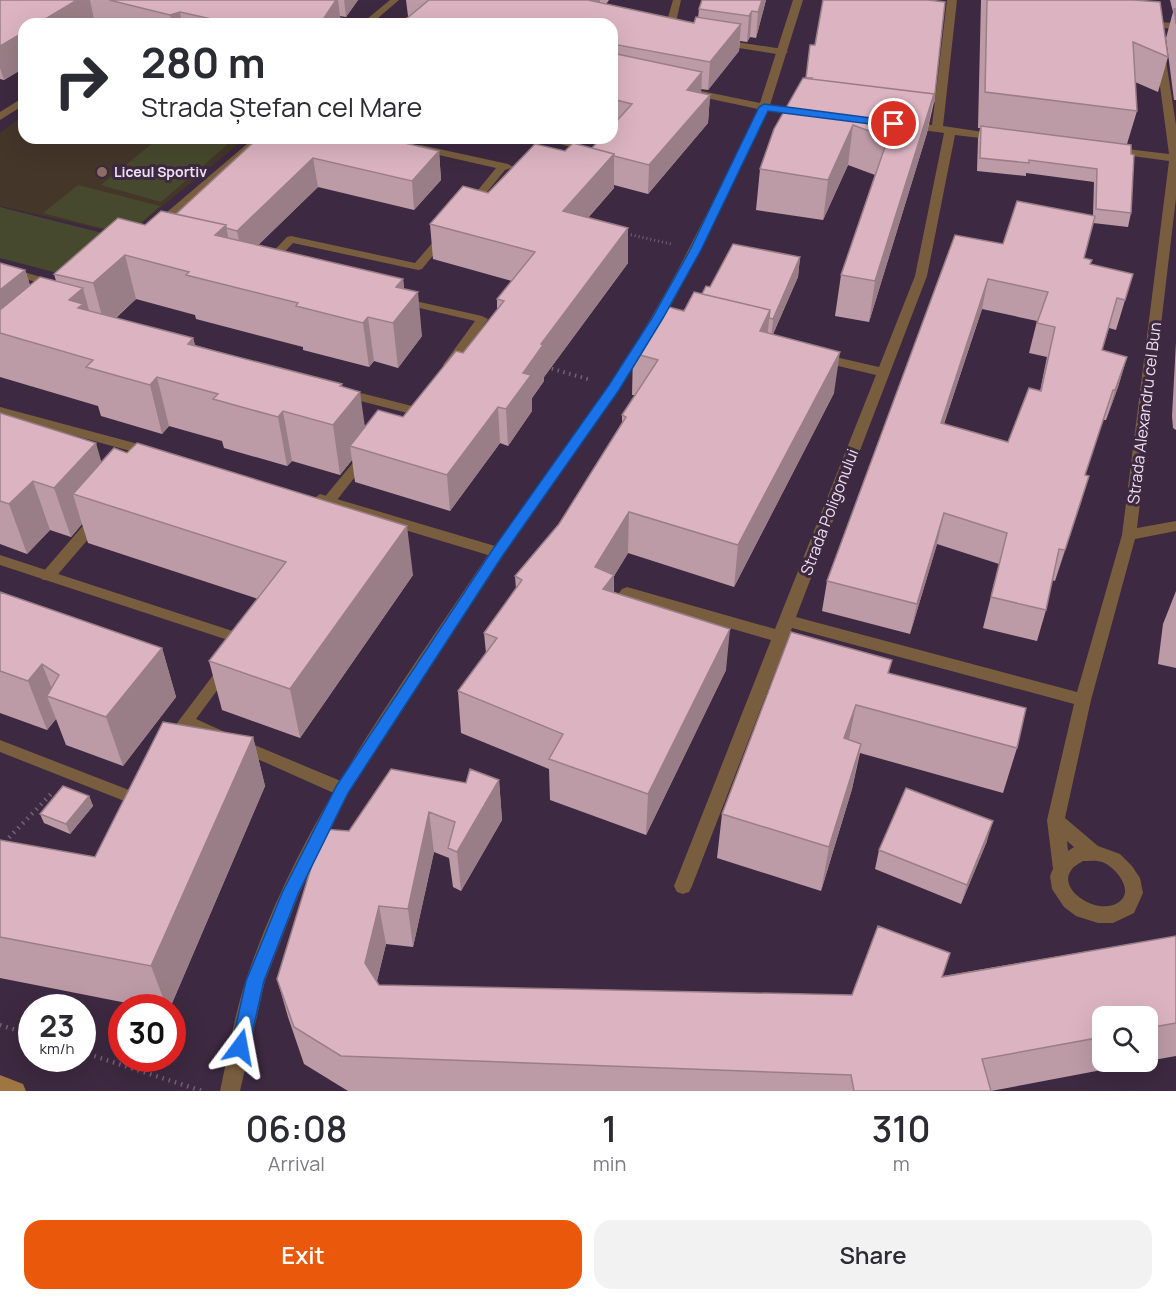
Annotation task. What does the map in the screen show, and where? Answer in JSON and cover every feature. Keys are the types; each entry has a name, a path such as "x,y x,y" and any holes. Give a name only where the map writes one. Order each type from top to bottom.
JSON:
{"main road":[{"path":"0,1085 16,1091"}],"street":[{"path":"230,1091 255,981 290,893 342,789 498,552 663,319 764,107 798,0"},
{"name":"Strada Poligonului","path":"683,886 921,276 943,130 952,0"},
{"path":"306,12 332,18"},
{"name":"Strada Alexandru cel Bun","path":"1061,866 1056,820 1083,700 1129,536 1175,158 1158,31 1176,26"},
{"path":"683,91 764,107 810,113"},
{"path":"0,117 18,104"},
{"path":"891,123 1006,138"},
{"path":"148,235 254,144"},
{"path":"1098,149 1175,158"},
{"path":"804,353 882,372"},
{"path":"0,411 157,457"},
{"path":"305,495 498,552"},
{"path":"48,576 109,505"},
{"path":"1129,536 1176,526"},
{"path":"627,593 1083,700"},
{"path":"1056,820 1093,853"},
{"path":"1080,853 1106,856 1127,872 1134,884 1134,896 1130,905 1122,912 1101,916 1076,906 1060,887 1058,877 1061,866 1068,858 1080,853"}],"lane":[{"path":"372,18 395,0"},
{"path":"670,31 677,0"},
{"path":"712,42 783,52"},
{"path":"565,161 577,146 569,144"},
{"path":"410,146 522,170"},
{"path":"274,272 262,270 291,239 418,267 503,166"},
{"path":"0,268 62,286"},
{"path":"390,298 482,319 440,377"},
{"path":"335,391 399,413 415,411 428,394"},
{"path":"328,501 373,445"},
{"path":"0,560 247,642 166,750"},
{"path":"186,721 342,789"},
{"path":"0,746 132,798 146,779"}],"path":[{"path":"615,230 695,250"},
{"path":"545,366 614,387"},
{"path":"0,847 70,774"},
{"path":"0,1025 18,1031"},
{"path":"96,1057 202,1091"}],"shaded area":[{"name":"Liceul Sportiv","path":"18,120 18,144 239,144 127,235 0,206 0,133"}],"green space":[{"path":"152,144 228,144 161,202 101,185"},
{"path":"78,185 160,206 127,235 43,213"},
{"path":"0,207 110,235 65,275 0,258"}],"building":[{"path":"0,0 77,0 47,18 18,18 18,36 0,46"},
{"path":"109,0 336,0 324,18 207,18 180,12 170,15"},
{"path":"429,0 588,0 694,23 696,17 741,24 710,62 618,45 618,18 407,18"},
{"path":"702,0 762,0 758,12 752,11 749,16 699,9"},
{"path":"823,0 945,2 934,102 934,94 806,78 810,45 815,45"},
{"path":"987,0 1160,2 1168,57 1133,42 1137,111 985,92"},
{"path":"618,54 702,72 687,90 710,95 649,165 592,148 596,144 618,144 618,119 632,104 618,100"},
{"path":"803,78 934,94 875,281 841,275 888,138 853,125 828,180 760,169 774,129"},
{"path":"981,126 1131,145 1131,154 1134,155 1131,213 1096,209 1097,169 1029,160 1029,163 980,158"},
{"path":"252,144 409,144 439,151 412,181 313,158 237,231 226,228 226,225 176,214"},
{"path":"535,144 565,151 572,144 577,144 614,154 563,211 628,228 541,344 543,345 523,373 531,375 506,409 498,407 447,475 350,446 378,410 403,417 456,351 463,353 504,301 497,299 535,252 430,224 463,186 488,193"},
{"path":"1017,201 1095,216 1084,258 1092,260 1090,264 1133,274 1125,300 1117,298 1102,350 1127,357 1115,390 1113,390 1085,475 1089,476 1065,550 1059,549 1046,610 991,597 1007,533 944,513 917,604 827,581 955,235 1003,244","holes":["988,279 1048,292 1037,323 1055,327 1041,391 1029,388 1008,442 941,423"]},
{"path":"161,211 226,225 215,235 403,279 396,287 418,292 393,323 368,317 363,323 296,306 298,303 186,275 189,272 125,255 93,283 54,274 118,218 145,225"},
{"path":"733,244 800,257 773,319 769,318 770,310 702,294 706,286 710,287"},
{"path":"0,263 25,270 0,290"},
{"path":"40,277 83,288 69,300 83,304 78,308 193,338 188,344 342,384 340,386 360,392 333,425 283,411 278,417 213,399 218,394 157,377 150,385 86,367 93,360 0,333 0,310"},
{"path":"694,292 770,310 760,331 840,352 738,545 629,512 595,567 614,575 603,589 730,629 648,794 549,759 563,734 458,691 497,638 484,633 522,580 515,576 559,524 626,417 622,415 658,360 633,353 665,306 684,311"},
{"path":"0,413 96,443 54,488 33,481 9,504 0,501"},
{"path":"137,443 407,526 290,689 209,661 286,562 73,494 114,448 127,453"},
{"path":"0,592 162,648 106,717 47,696 59,675 42,664 28,681 0,671"},
{"path":"791,632 892,660 888,673 1026,708 1017,748 856,705 844,738 861,744 829,847 722,814"},
{"path":"163,722 253,737 151,966 0,937 0,840 95,857"},
{"path":"391,769 466,783 470,769 499,780 457,852 448,848 455,822 429,812 408,909 379,906 365,963 379,985 852,995 878,926 950,953 942,977 1176,936 1176,1023 1158,1026 1158,1006 1092,1006 1092,1039 982,1059 991,1091 854,1091 851,1075 341,1056 294,1027 277,979 323,829 349,831"},
{"path":"63,786 89,796 66,824 40,814"},
{"path":"906,788 993,821 967,885 879,850"}],"place":[{"name":"Liceul Sportiv","path":"102,172"}],"route":[{"path":"240,1047 255,981 290,893 342,789 498,552 614,387 658,318 695,250 764,107 894,124"}]}
